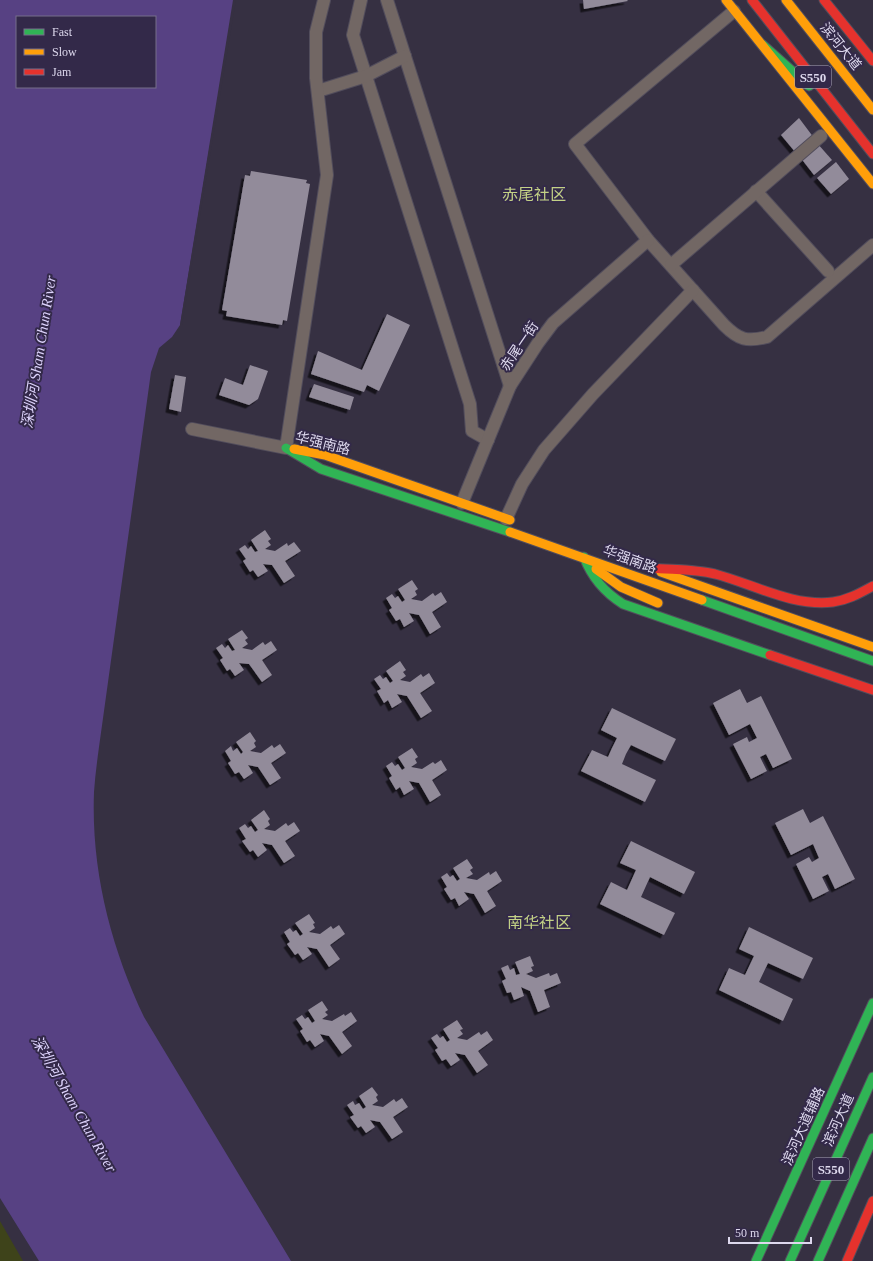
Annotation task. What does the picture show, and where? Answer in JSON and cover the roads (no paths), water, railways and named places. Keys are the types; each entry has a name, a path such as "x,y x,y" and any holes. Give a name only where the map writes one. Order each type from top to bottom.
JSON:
{"main road":[{"path":"726,0 873,184"},
{"name":"S550","path":"752,0 873,154"},
{"name":"滨河大道","path":"786,0 873,110"},
{"path":"824,0 873,61"},
{"path":"835,15 837,1"},
{"path":"763,45 784,65 843,115"},
{"name":"华强南路","path":"286,448 325,455 521,524"},
{"name":"华强南路","path":"286,448 321,469 584,557 873,661"},
{"path":"584,557 621,588 668,606"},
{"path":"584,557 596,582 614,599 623,604 873,690"},
{"name":"华强南路","path":"873,586 857,596 836,603 814,603 792,599 715,574 647,567 873,648"},
{"name":"滨河大道辅路","path":"756,1261 873,1003"},
{"name":"滨河大道","path":"790,1261 873,1077"},
{"name":"S550","path":"818,1261 873,1138"},
{"path":"847,1261 873,1201"}],"street":[{"path":"192,429 286,448 327,175 318,91 316,32 324,0"},
{"path":"361,0 353,35 470,404 472,431 488,440"},
{"path":"387,0 510,386"},
{"path":"734,11 575,144 648,240 738,337 753,341 767,337 873,245"},
{"path":"318,91 366,76 405,56"},
{"path":"671,265 820,136"},
{"path":"756,191 828,271"},
{"name":"赤尾一街","path":"462,503 510,386 553,323 648,240"},
{"path":"506,519 522,484 544,450 592,394 693,290"}],"water":[{"name":"深圳河 Sham Chun River","path":"0,0 234,0 180,325 172,337 159,348 151,372 98,758 94,792 94,821 100,879 113,936 132,990 144,1017 291,1261 39,1261 0,1198"}],"district":[{"name":"赤尾社区","path":"534,194"},
{"name":"南华社区","path":"539,922"}]}
